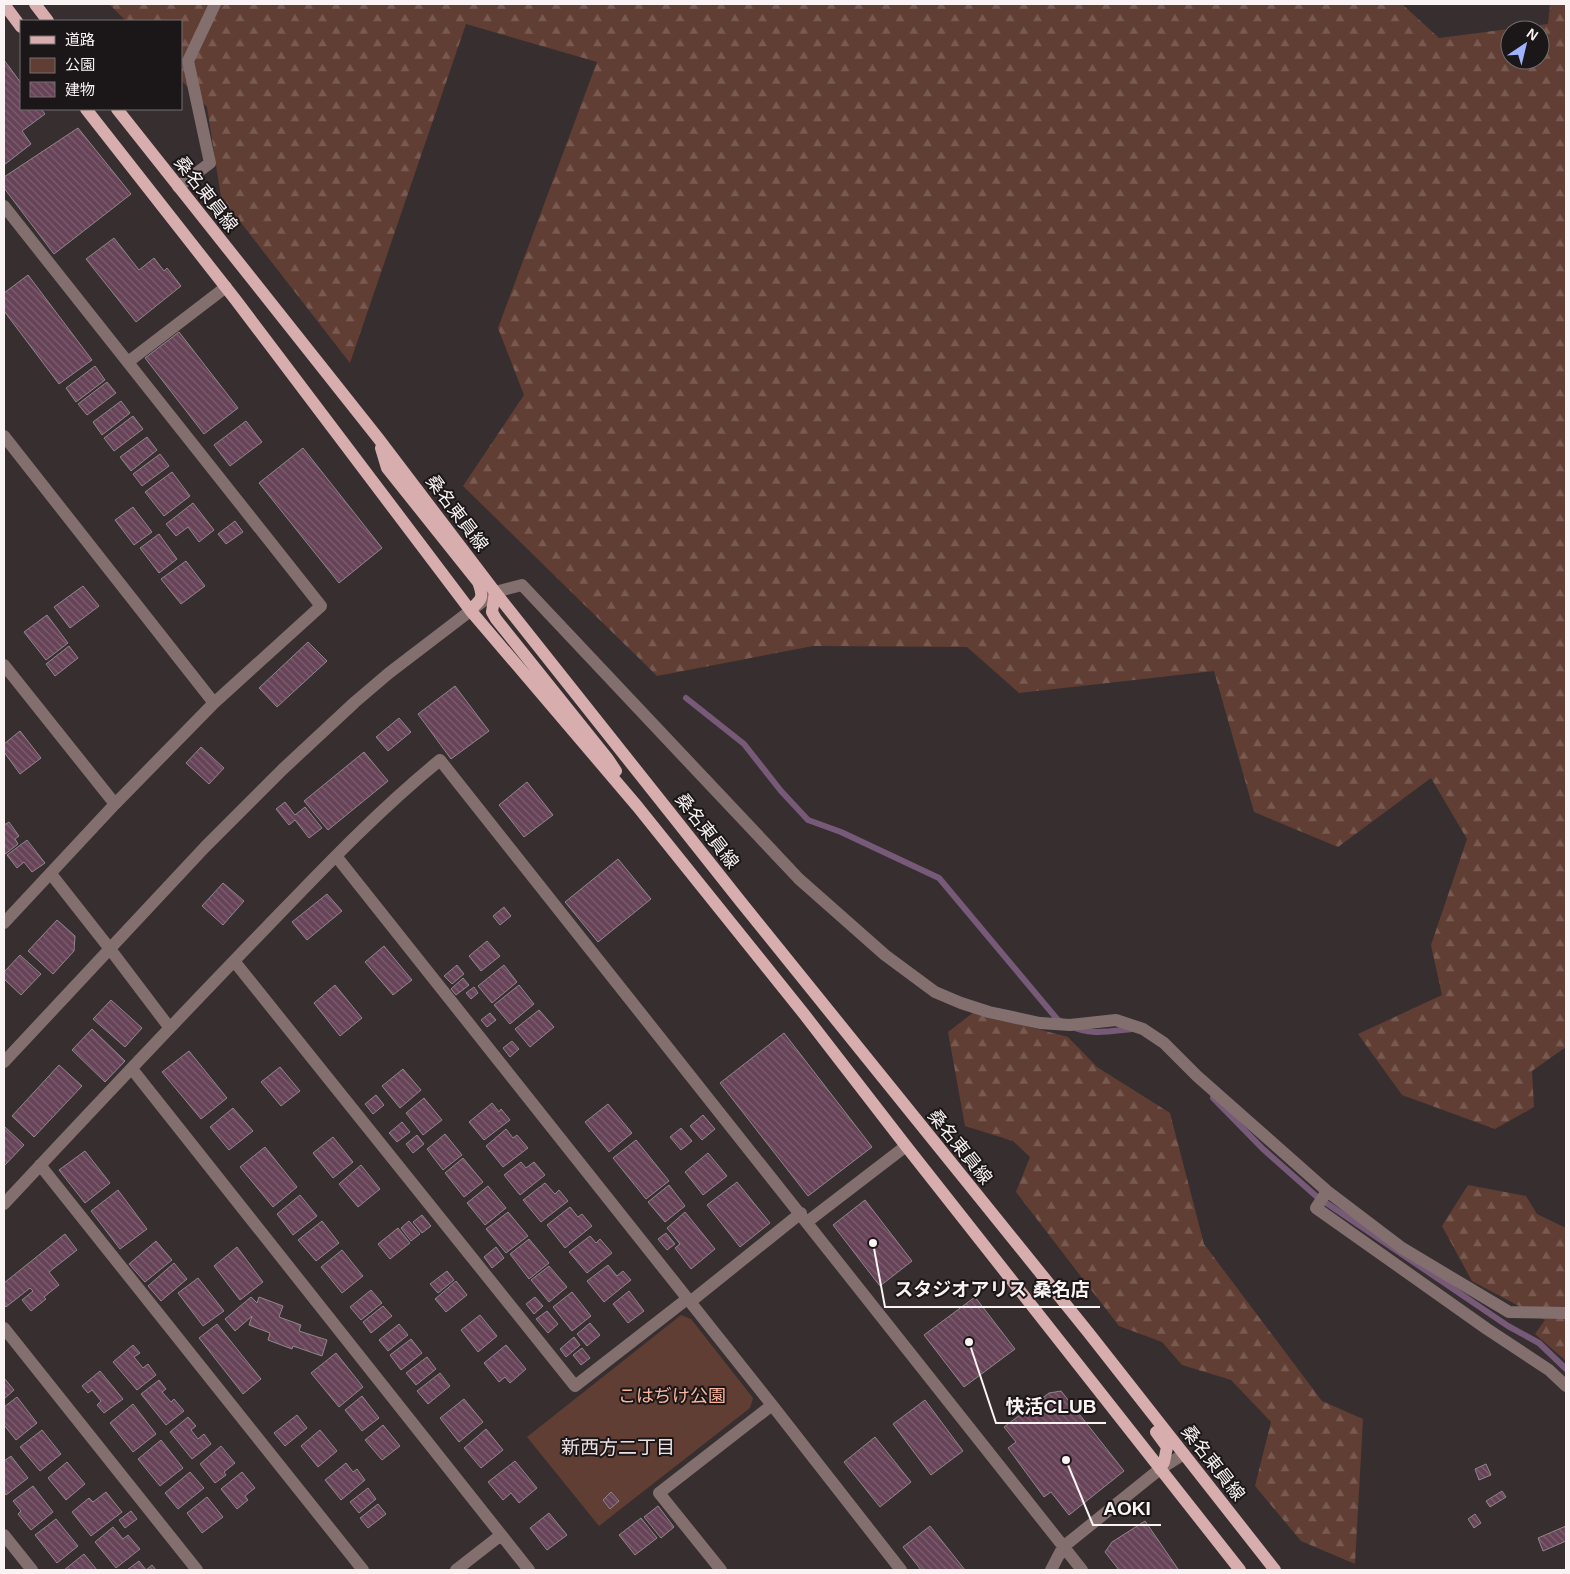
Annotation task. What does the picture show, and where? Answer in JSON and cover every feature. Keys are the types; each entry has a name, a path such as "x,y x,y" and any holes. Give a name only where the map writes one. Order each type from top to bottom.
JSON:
{"main road":[{"path":"4,4 20,26"},
{"path":"35,4 47,20"},
{"path":"87,110 226,287 470,610 637,806 804,1014 1240,1570"},
{"name":"桑名東員線","path":"118,110 378,438 495,592 759,925 1088,1332 1275,1570"},
{"path":"378,438 387,468 478,582 482,593 481,600 470,610"},
{"path":"495,592 492,612 496,619 608,759 637,806"},
{"path":"1088,1332 1102,1364 1167,1448 1164,1462 1160,1469"}],"street":[{"path":"178,187 210,164 188,61 215,4"},
{"path":"4,206 321,606 214,703 115,804 51,874 6,915"},
{"path":"128,362 226,287"},
{"path":"4,436 214,703"},
{"path":"4,1062 205,847 283,769 375,684 495,592 522,585 799,879 885,955 935,992 989,1012 1040,1023 1070,1025 1116,1020 1143,1028 1164,1043 1197,1076 1327,1191 1402,1248 1510,1312 1566,1313"},
{"path":"4,665 115,804"},
{"path":"4,1204 132,1069 169,1027 336,856 406,788 440,760 1082,1570"},
{"path":"336,856 901,1570"},
{"path":"51,874 169,1027"},
{"path":"234,961 575,1386 688,1300 906,1146"},
{"path":"132,1069 529,1570"},
{"path":"40,1165 363,1570"},
{"path":"1327,1191 1316,1208 1487,1329 1549,1370 1566,1386"},
{"path":"4,1328 197,1570"},
{"path":"721,1570 659,1493 772,1405"},
{"path":"1051,1570 1063,1547 1160,1469 1184,1454"},
{"path":"4,1535 32,1570"},
{"path":"456,1570 501,1535"}],"green space":[{"path":"109,4 1402,4 1439,38 1500,30 1500,70 1550,70 1550,20 1548,20 1550,4 1566,4 1566,1047 1532,1071 1534,1107 1495,1129 1402,1095 1358,1034 1442,995 1431,945 1467,839 1431,778 1338,847 1254,812 1214,671 1019,693 967,647 813,646 657,676 463,486 524,395 498,328 597,62 466,24 350,363 221,197 207,107 182,81 182,20 125,20"},
{"path":"974,1012 1068,1037 1097,1067 1170,1113 1204,1244 1322,1401 1363,1419 1355,1564 1301,1541 1255,1486 1271,1422 1231,1380 1182,1365 1162,1342 1119,1326 1016,1192 1030,1157 1013,1141 965,1126 948,1032"},
{"path":"1468,1185 1526,1196 1537,1214 1566,1228 1566,1361 1535,1334 1545,1320 1472,1281 1442,1226"},
{"name":"こはぢけ公園","path":"681,1315 691,1319 753,1398 750,1408 599,1526 527,1437"}],"building":[{"path":"4,60 20,82 20,110 42,110 45,114 22,131 31,144 4,165"},
{"path":"78,128 131,194 54,254 4,188 4,177"},
{"path":"114,238 139,270 154,258 164,271 167,268 181,286 136,322 86,259"},
{"path":"28,275 92,360 59,384 4,311 4,293"},
{"path":"179,332 238,408 204,434 145,358"},
{"path":"95,366 105,380 76,402 66,388"},
{"path":"107,382 116,393 87,415 78,404"},
{"path":"121,401 130,413 102,435 93,422"},
{"path":"133,416 143,429 114,451 104,438"},
{"path":"246,421 262,442 230,466 214,445"},
{"path":"147,437 157,450 131,471 120,457"},
{"path":"303,448 382,548 339,583 259,483"},
{"path":"160,454 169,466 142,486 133,474"},
{"path":"172,472 190,496 164,516 145,492"},
{"path":"193,503 214,530 199,542 188,527 176,536 166,524"},
{"path":"133,507 152,532 134,545 115,520"},
{"path":"235,521 243,532 226,544 218,534"},
{"path":"159,534 177,559 159,573 140,548"},
{"path":"186,561 205,586 181,604 161,579"},
{"path":"83,586 99,606 70,628 54,607"},
{"path":"47,615 68,643 46,660 24,632"},
{"path":"308,642 327,661 277,707 259,688"},
{"path":"69,646 78,658 55,676 46,664"},
{"path":"455,686 489,731 451,759 418,714"},
{"path":"399,718 411,732 388,751 376,737"},
{"path":"20,731 41,758 20,774 4,752 4,744"},
{"path":"201,747 224,768 209,784 186,763"},
{"path":"364,752 388,781 328,830 304,801"},
{"path":"527,782 553,815 524,837 499,805"},
{"path":"285,802 295,815 305,807 322,828 309,838 295,820 289,825 276,809"},
{"path":"9,822 19,836 15,839 18,844 4,855 4,825"},
{"path":"27,840 45,863 32,872 24,862 17,868 7,855"},
{"path":"618,859 651,899 598,942 565,902"},
{"path":"223,883 244,901 223,925 202,906"},
{"path":"327,894 342,911 307,940 292,922"},
{"path":"504,907 511,916 500,925 493,916"},
{"path":"57,920 75,936 74,951 53,974 28,951"},
{"path":"487,941 500,956 481,971 469,956"},
{"path":"384,946 412,980 393,995 365,962"},
{"path":"20,955 41,974 21,995 4,979 4,972"},
{"path":"457,965 464,974 452,984 444,976"},
{"path":"504,965 517,982 492,1003 478,986"},
{"path":"463,978 469,985 456,995 451,989"},
{"path":"335,985 362,1018 340,1036 314,1003"},
{"path":"519,985 534,1004 510,1024 494,1005"},
{"path":"474,987 478,993 471,999 466,993"},
{"path":"111,1000 142,1028 125,1047 93,1019"},
{"path":"539,1010 554,1027 530,1047 515,1029"},
{"path":"490,1013 496,1020 487,1027 481,1020"},
{"path":"92,1029 125,1061 105,1082 72,1050"},
{"path":"784,1033 872,1147 808,1196 720,1083"},
{"path":"512,1041 519,1049 510,1057 503,1048"},
{"path":"189,1051 227,1098 201,1119 162,1072"},
{"path":"59,1065 82,1086 34,1137 12,1116"},
{"path":"280,1067 300,1091 281,1106 261,1082"},
{"path":"403,1069 421,1090 400,1108 382,1086"},
{"path":"376,1095 384,1105 373,1114 365,1104"},
{"path":"424,1098 442,1120 423,1135 406,1113"},
{"path":"492,1103 499,1112 501,1109 510,1120 484,1140 469,1122"},
{"path":"608,1104 632,1133 609,1152 585,1122"},
{"path":"233,1108 253,1131 229,1150 210,1127"},
{"path":"703,1115 715,1129 702,1140 690,1126"},
{"path":"402,1122 410,1132 397,1142 389,1133"},
{"path":"4,1126 24,1145 4,1166"},
{"path":"681,1128 692,1141 681,1150 670,1137"},
{"path":"506,1129 513,1138 517,1135 528,1148 503,1167 486,1146"},
{"path":"445,1134 462,1155 443,1170 427,1149"},
{"path":"417,1135 424,1144 413,1153 406,1144"},
{"path":"333,1137 353,1162 333,1178 313,1153"},
{"path":"636,1140 669,1181 646,1199 613,1158"},
{"path":"265,1147 297,1187 273,1207 240,1167"},
{"path":"85,1151 110,1183 85,1203 59,1170"},
{"path":"708,1153 727,1176 703,1195 685,1172"},
{"path":"463,1158 483,1182 464,1197 445,1173"},
{"path":"521,1162 526,1168 534,1162 545,1175 520,1195 504,1175"},
{"path":"361,1165 380,1189 358,1207 339,1184"},
{"path":"737,1182 770,1223 740,1247 707,1205"},
{"path":"545,1183 555,1194 559,1190 568,1201 541,1222 523,1200"},
{"path":"669,1185 685,1206 665,1222 648,1202"},
{"path":"488,1186 506,1208 485,1225 467,1203"},
{"path":"118,1190 147,1229 120,1249 91,1211"},
{"path":"300,1195 317,1216 293,1235 277,1214"},
{"path":"865,1200 912,1261 880,1286 833,1225"},
{"path":"570,1207 578,1217 582,1214 592,1226 565,1248 547,1225"},
{"path":"508,1212 528,1236 506,1253 486,1229"},
{"path":"685,1212 715,1249 691,1269 675,1248 680,1244 667,1228"},
{"path":"422,1215 431,1226 422,1233 413,1222"},
{"path":"322,1221 339,1243 316,1261 298,1240"},
{"path":"409,1221 420,1234 411,1241 401,1228"},
{"path":"398,1228 410,1243 390,1259 378,1244"},
{"path":"666,1233 675,1244 667,1250 658,1239"},
{"path":"65,1234 77,1250 49,1272 59,1285 31,1311 22,1300 33,1291 30,1288 6,1307 4,1304 4,1283"},
{"path":"590,1236 596,1243 600,1239 612,1253 587,1273 569,1252"},
{"path":"529,1239 549,1263 529,1279 510,1254"},
{"path":"156,1241 172,1260 145,1282 129,1264"},
{"path":"237,1247 263,1282 240,1300 214,1266"},
{"path":"496,1247 504,1258 492,1268 484,1257"},
{"path":"342,1250 363,1276 342,1293 321,1267"},
{"path":"174,1263 187,1279 161,1301 148,1286"},
{"path":"608,1265 617,1276 623,1271 631,1280 604,1302 587,1281"},
{"path":"549,1266 567,1287 549,1302 531,1280"},
{"path":"447,1271 454,1280 438,1293 430,1284"},
{"path":"198,1278 224,1311 203,1326 178,1293"},
{"path":"456,1281 467,1295 446,1312 435,1299"},
{"path":"371,1290 382,1303 361,1320 350,1307"},
{"path":"629,1291 644,1311 628,1323 613,1304"},
{"path":"572,1292 591,1316 572,1331 553,1307"},
{"path":"251,1297 257,1303 259,1297 283,1306 279,1317 301,1325 299,1331 327,1340 322,1356 293,1346 292,1349 268,1340 270,1333 249,1325 252,1316 235,1331 225,1319"},
{"path":"535,1297 543,1306 534,1314 526,1304"},
{"path":"975,1297 1015,1349 964,1387 924,1335"},
{"path":"383,1306 392,1316 371,1333 363,1322"},
{"path":"547,1311 558,1324 548,1333 536,1319"},
{"path":"480,1315 497,1336 478,1352 461,1330"},
{"path":"590,1323 600,1335 587,1346 577,1334"},
{"path":"217,1324 261,1379 243,1394 199,1338"},
{"path":"399,1324 408,1335 388,1351 379,1340"},
{"path":"574,1337 580,1345 566,1357 560,1349"},
{"path":"411,1339 422,1353 401,1370 390,1355"},
{"path":"133,1345 140,1353 134,1357 143,1368 148,1364 156,1375 137,1390 113,1362"},
{"path":"506,1345 526,1369 510,1383 505,1377 499,1382 484,1363"},
{"path":"582,1348 590,1358 581,1365 573,1355"},
{"path":"336,1353 363,1387 339,1407 311,1373"},
{"path":"427,1357 436,1369 416,1385 406,1373"},
{"path":"100,1371 123,1399 104,1413 97,1405 101,1401 92,1390 88,1393 82,1386"},
{"path":"440,1373 450,1386 428,1404 417,1391"},
{"path":"4,1378 14,1390 4,1399"},
{"path":"159,1380 166,1389 162,1392 171,1402 174,1399 184,1411 166,1425 141,1394"},
{"path":"1061,1391 1124,1471 1069,1515 1051,1492 1044,1497 1008,1448 1016,1442 1004,1427 1049,1393"},
{"path":"362,1396 379,1418 362,1431 345,1410"},
{"path":"17,1397 37,1423 16,1440 4,1425 4,1407"},
{"path":"464,1399 483,1422 459,1442 440,1418"},
{"path":"925,1400 963,1451 931,1475 893,1424"},
{"path":"133,1404 156,1434 133,1452 110,1423"},
{"path":"297,1415 307,1428 285,1446 274,1433"},
{"path":"188,1417 196,1426 191,1430 198,1439 204,1434 211,1444 192,1459 170,1432"},
{"path":"383,1425 400,1446 382,1460 365,1440"},
{"path":"486,1429 503,1450 481,1468 464,1448"},
{"path":"42,1430 61,1454 40,1471 20,1447"},
{"path":"320,1430 337,1451 318,1467 301,1446"},
{"path":"875,1437 911,1482 880,1507 844,1462"},
{"path":"161,1440 183,1468 160,1486 138,1459"},
{"path":"221,1446 235,1463 224,1472 226,1475 215,1483 200,1464"},
{"path":"11,1456 28,1478 6,1495 4,1491 4,1461"},
{"path":"515,1461 537,1488 519,1503 511,1493 503,1500 488,1482"},
{"path":"67,1462 85,1484 66,1500 48,1478"},
{"path":"346,1463 353,1472 357,1469 365,1480 341,1500 325,1480"},
{"path":"1486,1464 1491,1475 1479,1480 1475,1469"},
{"path":"190,1472 204,1488 178,1509 165,1493"},
{"path":"242,1472 255,1488 245,1496 248,1500 237,1509 221,1489"},
{"path":"33,1486 53,1512 31,1530 18,1514 21,1511 13,1501"},
{"path":"368,1488 376,1499 359,1513 350,1502"},
{"path":"1502,1491 1506,1497 1490,1507 1486,1501"},
{"path":"106,1492 122,1512 91,1536 72,1512 89,1498 93,1502"},
{"path":"611,1492 619,1501 610,1509 603,1500"},
{"path":"207,1497 223,1517 202,1533 187,1513"},
{"path":"378,1504 386,1514 368,1528 360,1518"},
{"path":"658,1506 674,1527 661,1538 644,1517"},
{"path":"131,1511 137,1519 125,1528 119,1520"},
{"path":"549,1513 567,1535 547,1550 530,1528"},
{"path":"1475,1514 1481,1523 1474,1528 1468,1519"},
{"path":"641,1518 657,1538 635,1555 619,1535"},
{"path":"56,1519 78,1546 57,1563 35,1535"},
{"path":"1145,1521 1178,1569 1119,1570 1105,1552 1112,1542"},
{"path":"930,1526 965,1570 921,1570 903,1547"},
{"path":"1566,1526 1566,1541 1543,1551 1538,1538"},
{"path":"113,1527 123,1539 128,1535 140,1549 116,1568 95,1542"},
{"path":"84,1554 97,1570 64,1570"},
{"path":"139,1561 146,1570 127,1570"},
{"path":"152,1565 156,1570 146,1570"}],"waterway":[{"path":"686,698 744,744 781,791 808,820 841,832 939,878 1057,1019 1062,1022"},
{"path":"1071,1026 1092,1032 1132,1029"},
{"path":"1213,1098 1263,1149 1316,1196 1508,1326 1539,1343 1566,1369"}],"place":[{"name":"スタジオアリス 桑名店","path":"873,1243"},
{"name":"快活CLUB","path":"969,1342"},
{"name":"AOKI","path":"1066,1460"}],"district":[{"name":"新西方二丁目","path":"618,1447"}]}
